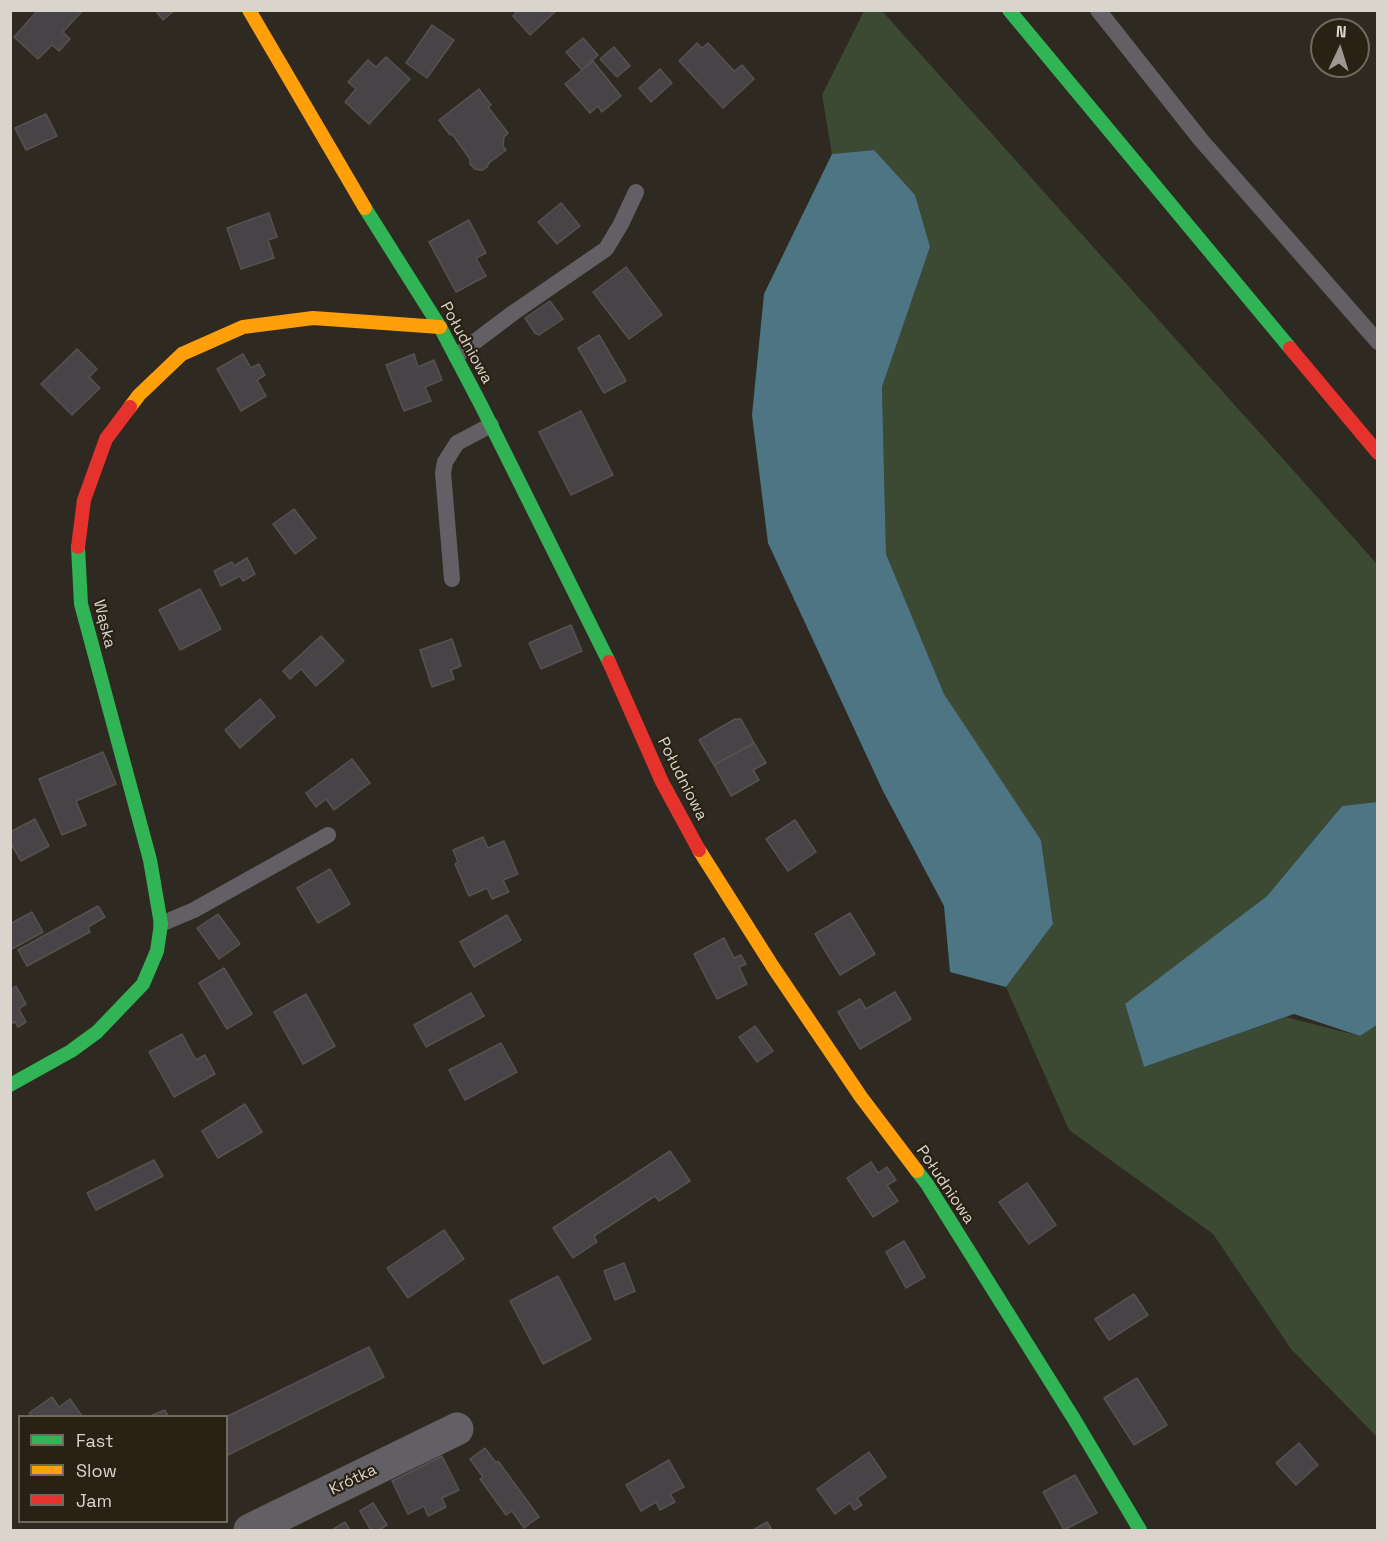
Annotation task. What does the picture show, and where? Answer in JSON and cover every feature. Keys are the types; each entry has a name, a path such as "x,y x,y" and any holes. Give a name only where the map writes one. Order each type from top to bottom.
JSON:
{"street":[{"name":"Południowa","path":"249,10 345,175 456,356 606,654 662,782 700,850 772,967 861,1097 927,1184 1074,1419 1140,1530"},
{"path":"1009,10 1377,453"},
{"name":"Wąska","path":"10,1085 71,1051 97,1032 143,984 157,951 161,924 150,860 81,604 78,550 84,500 106,439 139,396 182,354 243,327 313,318 440,327"},
{"name":"Krótka","path":"250,1530 457,1429"}],"lane":[{"path":"1098,10 1201,140 1377,342"},
{"path":"456,356 513,313 606,249 636,192"},
{"path":"452,579 443,473 445,462 457,443 491,425"},
{"path":"161,924 194,910 328,835"}],"green space":[{"path":"864,11 882,11 1377,564 1377,802 1342,806 1267,896 1125,1005 1144,1067 1286,1017 1360,1036 1377,1025 1377,1437 1291,1349 1213,1234 1069,1130 1006,987 1053,924 1041,840 944,694 886,554 882,387 930,247 874,150 832,154 822,95"}],"water":[{"path":"874,150 915,195 930,247 882,387 886,554 944,694 1041,840 1053,924 1006,987 950,972 944,906 883,791 768,543 752,415 764,294 832,154"},
{"path":"1377,802 1377,1025 1360,1036 1294,1014 1144,1067 1125,1004 1267,896 1342,806"}],"building":[{"path":"38,10 83,10 63,32 70,39 59,51 52,45 38,59 14,37"},
{"path":"155,10 175,10 163,20"},
{"path":"518,10 557,10 530,35 513,16"},
{"path":"432,25 454,40 427,78 406,63"},
{"path":"583,38 598,55 582,70 566,52"},
{"path":"697,43 702,48 708,43 734,71 742,65 754,79 723,108 679,61"},
{"path":"614,47 630,66 617,77 600,59"},
{"path":"386,57 410,79 369,124 345,102 356,89 348,82 368,60 376,67"},
{"path":"593,61 621,96 602,112 598,106 590,113 565,84"},
{"path":"660,69 672,83 651,102 639,88"},
{"path":"479,89 491,105 488,107 508,133 504,137 503,146 506,150 483,170 475,169 470,164 470,159 439,120"},
{"path":"46,114 57,136 26,150 15,128"},
{"path":"561,203 580,226 557,244 538,222"},
{"path":"269,213 277,237 268,240 274,258 241,269 227,228"},
{"path":"469,220 486,253 476,258 486,276 456,292 429,242"},
{"path":"626,267 662,315 629,339 593,292"},
{"path":"550,301 563,319 539,335 535,333 525,318"},
{"path":"599,335 626,381 604,393 578,348"},
{"path":"77,349 97,369 89,377 100,388 72,415 41,384"},
{"path":"243,354 251,368 259,364 265,375 257,380 266,396 241,411 217,369"},
{"path":"414,354 418,367 434,360 442,380 425,387 431,401 404,411 386,365"},
{"path":"581,411 613,475 571,495 539,432"},
{"path":"294,509 316,538 295,554 273,524"},
{"path":"247,558 255,574 243,581 240,576 221,586 214,571 232,562 234,566"},
{"path":"200,589 221,629 180,650 159,610"},
{"path":"571,625 582,651 541,669 529,643"},
{"path":"321,636 344,661 316,686 301,669 290,679 283,671"},
{"path":"452,639 461,666 451,670 454,679 432,687 420,650"},
{"path":"260,699 275,717 240,748 225,730"},
{"path":"735,719 741,719 754,743 714,765 699,740"},
{"path":"754,743 766,763 753,770 759,780 731,796 714,765"},
{"path":"103,752 116,784 76,801 86,825 62,835 39,779"},
{"path":"352,759 370,783 334,810 326,799 316,807 306,793"},
{"path":"35,819 49,846 21,861 10,842 10,832"},
{"path":"795,820 816,852 788,871 766,839"},
{"path":"483,837 488,848 504,841 518,874 503,880 509,892 492,899 487,888 469,896 455,864 458,862 453,850"},
{"path":"330,869 350,904 318,923 297,888"},
{"path":"98,906 105,917 88,927 90,932 27,966 18,950"},
{"path":"32,912 43,932 10,950 10,924"},
{"path":"850,913 875,954 840,975 815,934"},
{"path":"218,914 240,944 219,959 197,928"},
{"path":"507,915 521,940 474,967 460,942"},
{"path":"724,938 734,958 741,955 746,964 739,967 747,984 717,999 694,954"},
{"path":"224,968 252,1014 227,1029 199,983"},
{"path":"16,986 26,1004 19,1009 26,1022 18,1027 15,1022 10,1024 10,990"},
{"path":"895,992 911,1019 860,1049 838,1012 860,999 866,1009"},
{"path":"471,993 484,1016 426,1047 414,1025"},
{"path":"306,994 335,1046 303,1064 274,1012"},
{"path":"755,1026 773,1051 757,1062 739,1037"},
{"path":"182,1034 196,1060 205,1055 215,1074 174,1097 149,1052"},
{"path":"501,1043 517,1072 465,1100 449,1070"},
{"path":"245,1104 262,1132 218,1158 202,1131"},
{"path":"670,1151 690,1181 659,1201 655,1196 594,1236 597,1242 573,1258 553,1228"},
{"path":"154,1160 163,1176 96,1210 87,1193"},
{"path":"871,1162 878,1173 887,1167 896,1180 887,1185 898,1201 873,1217 847,1178"},
{"path":"1027,1183 1056,1225 1029,1244 999,1202"},
{"path":"444,1230 464,1259 408,1298 387,1268"},
{"path":"904,1241 925,1277 906,1288 886,1252"},
{"path":"624,1263 635,1291 615,1300 604,1271"},
{"path":"558,1276 591,1339 543,1364 510,1301"},
{"path":"1134,1294 1148,1315 1109,1340 1095,1319"},
{"path":"369,1347 384,1377 228,1455 228,1416"},
{"path":"1137,1378 1167,1425 1134,1445 1104,1398"},
{"path":"52,1397 59,1407 70,1399 81,1415 31,1415 29,1413"},
{"path":"165,1410 168,1415 152,1415"},
{"path":"1299,1443 1318,1465 1296,1485 1276,1463"},
{"path":"485,1448 496,1463 498,1461 539,1517 524,1528 512,1511 506,1515 480,1479 483,1477 470,1459"},
{"path":"869,1452 886,1477 857,1498 862,1505 854,1510 850,1503 835,1514 817,1489"},
{"path":"442,1456 459,1490 442,1498 446,1507 428,1516 424,1506 408,1514 392,1481"},
{"path":"669,1460 684,1487 670,1494 675,1502 660,1510 656,1502 641,1511 626,1485"},
{"path":"1075,1475 1097,1513 1064,1530 1043,1492"},
{"path":"373,1503 387,1525 379,1530 371,1530 360,1511"},
{"path":"345,1522 350,1530 332,1530"},
{"path":"767,1522 772,1530 753,1530"}],"traffic: fast":[{"path":"1009,10 1290,348"},
{"path":"365,208 440,327 609,662"},
{"path":"10,1085 71,1051 97,1032 143,984 157,951 161,924 150,860 81,604 78,547"},
{"path":"917,1171 1074,1419 1140,1530"}],"traffic: slow":[{"path":"249,10 365,208"},
{"path":"130,407 139,395 182,354 243,327 313,318 440,327"},
{"path":"699,850 773,967 861,1097 917,1171"}],"traffic: jam":[{"path":"1290,348 1378,453"},
{"path":"78,547 84,500 106,439 130,407"},
{"path":"609,662 662,782 699,850"}]}
